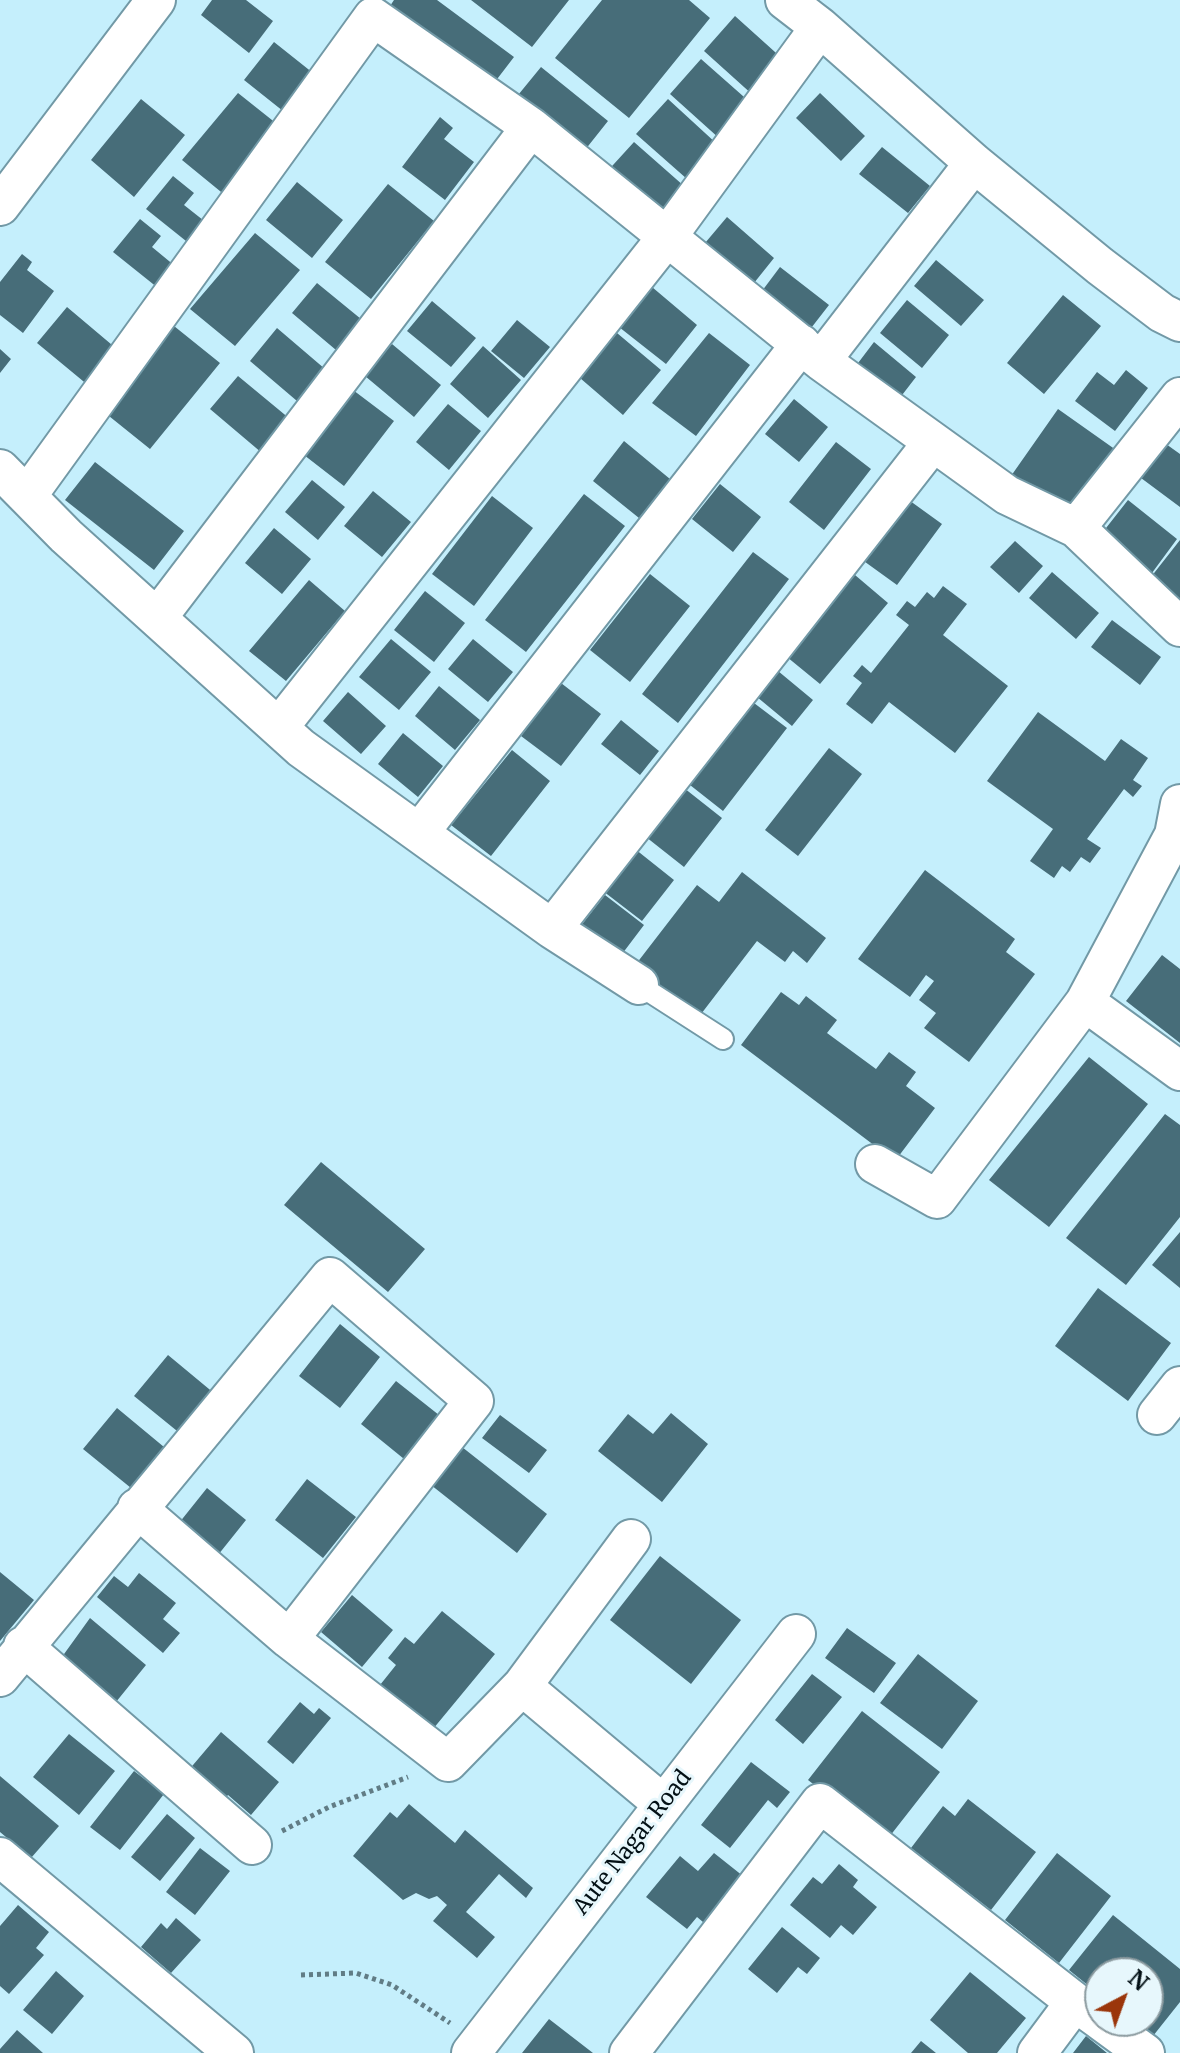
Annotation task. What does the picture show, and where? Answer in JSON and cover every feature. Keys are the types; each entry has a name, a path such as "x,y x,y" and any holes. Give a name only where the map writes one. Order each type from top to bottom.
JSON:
{"street":[{"path":"0,206 156,0"},
{"path":"785,0 820,27 974,163 1100,266 1162,313 1180,322"},
{"path":"27,496 373,17 531,127 811,352 933,442 1007,495 1076,528 1180,627"},
{"path":"279,727 667,237 820,27"},
{"path":"157,618 531,127"},
{"path":"419,833 811,352 974,163"},
{"path":"1076,528 1180,397"},
{"path":"552,929 933,442"},
{"path":"0,469 66,536 301,748 552,929 639,985"},
{"path":"875,1164 937,1199 1085,1002 1174,835 1180,804"},
{"path":"1085,1002 1180,1071"},
{"path":"0,1677 330,1277 474,1401 289,1639"},
{"path":"137,1508 289,1639 448,1762 522,1686 631,1539"},
{"name":"Aute Nagar Road","path":"481,2050 663,1804 796,1634"},
{"path":"23,1646 252,1845"},
{"path":"522,1686 663,1804"},
{"path":"629,2053 820,1803 1084,2008"},
{"path":"0,1857 234,2053"},
{"path":"1037,2053 1084,2020"},
{"path":"1123,2037 1145,2053"}],"lane":[{"path":"639,985 723,1039"}],"path":[{"path":"252,1845 329,1807 448,1762"},
{"path":"301,1975 356,1973 392,1985 481,2050"}],"building":[{"path":"212,0 246,0 273,21 249,53 201,15"},
{"path":"394,0 437,0 514,57 491,87 388,9"},
{"path":"471,0 569,0 532,47"},
{"path":"602,0 689,0 710,18 629,118 555,58"},
{"path":"735,16 785,61 754,96 704,51"},
{"path":"274,42 313,73 283,111 244,80"},
{"path":"701,59 752,104 720,139 670,94"},
{"path":"541,67 608,121 581,155 514,100"},
{"path":"238,93 282,128 226,196 182,160"},
{"path":"820,93 865,136 841,161 796,118"},
{"path":"141,99 185,135 134,197 91,160"},
{"path":"668,99 717,144 687,179 636,134"},
{"path":"440,117 453,128 444,139 474,162 445,200 402,167"},
{"path":"634,142 684,186 653,221 603,176"},
{"path":"882,147 930,186 908,213 859,174"},
{"path":"173,176 194,193 184,205 208,224 191,245 146,209"},
{"path":"297,182 343,220 312,258 266,220"},
{"path":"388,184 434,221 371,299 325,262"},
{"path":"727,217 774,258 750,288 700,249"},
{"path":"140,219 161,236 152,247 175,266 158,288 113,252"},
{"path":"255,233 300,270 235,346 190,309"},
{"path":"22,254 32,262 27,270 54,291 23,333 0,315 0,282"},
{"path":"936,260 984,300 961,326 914,286"},
{"path":"780,267 829,305 808,332 759,295"},
{"path":"317,283 361,319 336,350 292,313"},
{"path":"652,287 697,325 666,364 619,327"},
{"path":"1063,295 1101,326 1044,394 1007,363"},
{"path":"907,300 949,335 922,368 880,333"},
{"path":"432,301 476,338 451,367 407,331"},
{"path":"67,307 118,350 89,386 37,343"},
{"path":"517,320 550,347 524,378 491,351"},
{"path":"174,326 220,363 150,449 104,412"},
{"path":"277,328 325,369 297,401 250,361"},
{"path":"617,333 661,370 623,415 580,378"},
{"path":"709,333 750,365 696,436 652,403"},
{"path":"874,342 916,377 899,399 852,371"},
{"path":"392,344 441,385 414,417 365,376"},
{"path":"483,346 521,380 488,418 450,384"},
{"path":"0,349 11,359 0,373"},
{"path":"1126,370 1148,388 1115,431 1075,401 1097,372 1114,385"},
{"path":"238,376 290,419 262,453 210,409"},
{"path":"353,390 394,421 344,486 304,455"},
{"path":"794,399 828,427 799,462 765,434"},
{"path":"448,404 481,431 449,470 416,442"},
{"path":"1058,409 1116,450 1069,517 1011,476"},
{"path":"624,441 670,479 639,518 593,481"},
{"path":"836,442 871,469 824,530 789,502"},
{"path":"1166,444 1180,454 1180,507 1141,478"},
{"path":"95,462 184,531 154,570 65,500"},
{"path":"312,480 345,507 318,540 285,512"},
{"path":"720,484 761,517 733,552 692,519"},
{"path":"373,491 411,522 382,557 344,526"},
{"path":"584,494 625,526 526,652 485,620"},
{"path":"492,496 533,528 474,606 432,574"},
{"path":"906,498 942,524 897,585 861,559"},
{"path":"1128,500 1177,539 1149,577 1099,537"},
{"path":"274,528 311,559 282,594 245,563"},
{"path":"1180,540 1180,599 1151,577"},
{"path":"1015,541 1043,566 1019,593 990,567"},
{"path":"753,552 789,579 678,723 642,694"},
{"path":"1052,572 1099,613 1076,639 1029,598"},
{"path":"650,574 690,606 630,682 590,650"},
{"path":"855,575 888,603 820,684 787,657"},
{"path":"309,580 345,611 286,681 249,651"},
{"path":"943,586 967,604 943,635 1008,686 955,753 889,702 872,724 846,704 862,683 853,676 862,665 871,673 909,625 896,615 907,601 915,607 927,592 934,598"},
{"path":"425,591 465,623 434,662 394,630"},
{"path":"1112,620 1161,657 1140,685 1091,647"},
{"path":"391,639 431,672 399,710 359,677"},
{"path":"473,639 513,672 488,702 448,669"},
{"path":"772,666 813,700 792,726 751,692"},
{"path":"561,683 601,714 561,766 521,736"},
{"path":"439,686 480,720 455,750 415,716"},
{"path":"348,692 386,726 361,754 323,721"},
{"path":"754,703 787,728 723,811 690,785"},
{"path":"1038,712 1105,761 1121,739 1148,758 1133,780 1142,786 1133,797 1124,789 1087,839 1101,848 1090,863 1081,857 1070,872 1062,866 1054,878 1030,861 1053,829 987,781"},
{"path":"621,720 659,751 640,775 601,744"},
{"path":"403,733 443,766 418,797 378,764"},
{"path":"829,748 862,774 798,856 765,830"},
{"path":"512,750 550,781 491,856 451,825"},
{"path":"684,788 722,818 684,867 646,837"},
{"path":"635,849 674,880 642,921 603,891"},
{"path":"925,870 1015,939 1006,952 1035,974 969,1062 924,1028 936,1013 919,1000 934,981 926,975 910,997 858,959"},
{"path":"742,872 826,938 807,963 793,951 785,962 757,941 698,1018 633,968 697,885 719,902"},
{"path":"605,895 644,925 616,962 572,937"},
{"path":"1162,955 1180,969 1180,1043 1126,1001"},
{"path":"781,992 799,1005 806,996 837,1020 827,1033 876,1069 889,1052 916,1072 906,1086 935,1108 895,1161 741,1045"},
{"path":"1089,1057 1148,1104 1049,1227 989,1180"},
{"path":"1165,1114 1180,1125 1180,1217 1126,1285 1066,1238"},
{"path":"321,1162 425,1249 388,1292 284,1205"},
{"path":"1180,1232 1180,1288 1152,1265"},
{"path":"1098,1288 1171,1343 1128,1401 1055,1346"},
{"path":"340,1324 380,1357 340,1408 299,1376"},
{"path":"168,1355 215,1394 182,1435 134,1396"},
{"path":"396,1381 444,1419 409,1463 361,1424"},
{"path":"117,1408 164,1447 131,1488 83,1449"},
{"path":"671,1413 708,1444 662,1502 598,1451 628,1414 653,1434"},
{"path":"500,1415 547,1450 529,1473 482,1438"},
{"path":"462,1447 547,1514 517,1553 431,1485"},
{"path":"307,1479 356,1517 323,1558 275,1520"},
{"path":"207,1488 246,1520 214,1560 175,1528"},
{"path":"660,1556 741,1620 691,1684 610,1620"},
{"path":"0,1572 34,1600 0,1641"},
{"path":"139,1573 176,1603 163,1619 180,1633 163,1653 97,1597 114,1576 128,1587"},
{"path":"352,1595 393,1630 362,1667 321,1632"},
{"path":"442,1611 495,1654 433,1729 380,1685 396,1665 388,1658 405,1637 414,1644"},
{"path":"90,1618 146,1665 116,1702 54,1668"},
{"path":"847,1628 896,1663 874,1693 825,1658"},
{"path":"918,1654 978,1701 942,1749 880,1703"},
{"path":"812,1674 842,1697 803,1744 775,1720"},
{"path":"300,1702 314,1714 319,1708 331,1718 293,1764 267,1742"},
{"path":"862,1711 940,1772 886,1841 808,1780"},
{"path":"221,1732 279,1782 251,1815 228,1795 217,1808 182,1778"},
{"path":"69,1734 115,1771 79,1815 33,1777"},
{"path":"751,1762 790,1792 777,1808 768,1800 730,1848 701,1825"},
{"path":"134,1771 164,1794 120,1850 90,1827"},
{"path":"0,1776 59,1826 31,1858 0,1832"},
{"path":"968,1799 1036,1852 991,1910 911,1848 943,1806 955,1816"},
{"path":"409,1804 455,1843 465,1830 533,1888 526,1898 499,1874 466,1912 495,1937 477,1958 433,1921 447,1905 437,1896 429,1899 416,1893 403,1900 353,1856 390,1812 397,1818"},
{"path":"167,1814 195,1838 160,1881 131,1857"},
{"path":"200,1848 230,1871 195,1915 166,1892"},
{"path":"714,1853 748,1880 709,1927 697,1917 687,1929 646,1897 680,1856 698,1871"},
{"path":"1057,1853 1111,1896 1059,1963 1005,1920"},
{"path":"839,1864 858,1880 853,1887 877,1907 853,1935 841,1925 830,1938 790,1905 813,1877 822,1884"},
{"path":"18,1905 49,1932 36,1948 44,1955 9,1994 0,1986 0,1926"},
{"path":"1113,1915 1180,1969 1180,2002 1164,2022 1164,1957 1084,1957 1084,1982 1069,1970"},
{"path":"176,1918 201,1940 171,1973 141,1947 161,1923 167,1929"},
{"path":"782,1927 820,1958 807,1974 798,1967 777,1993 748,1969"},
{"path":"56,1971 84,1996 52,2034 23,2010"},
{"path":"970,1972 1026,2018 997,2053 968,2053 930,2020"},
{"path":"549,2019 593,2053 522,2053"},
{"path":"17,2030 43,2053 0,2053"},
{"path":"1087,2037 1107,2053 1073,2053"},
{"path":"921,2041 936,2053 911,2053"}]}
